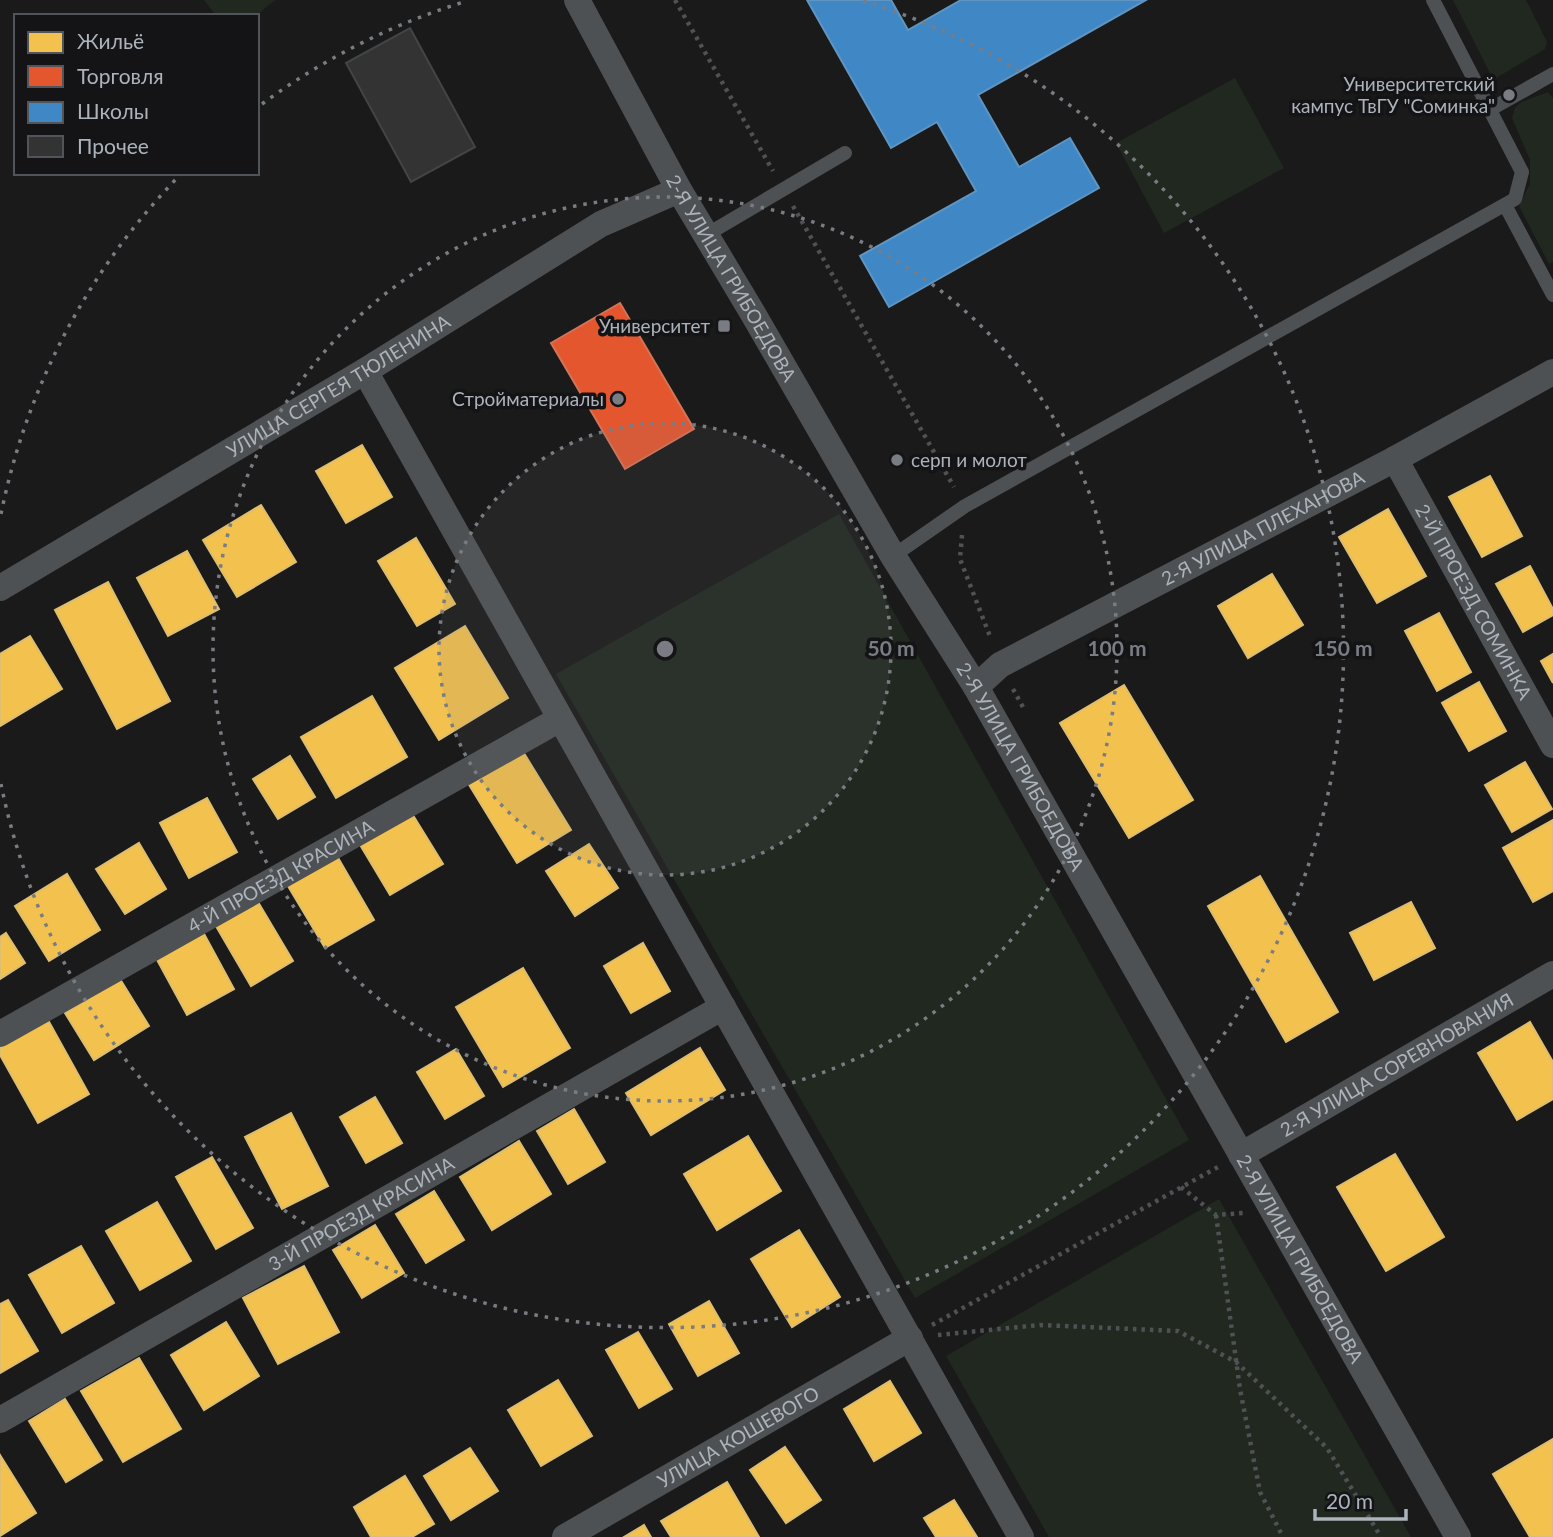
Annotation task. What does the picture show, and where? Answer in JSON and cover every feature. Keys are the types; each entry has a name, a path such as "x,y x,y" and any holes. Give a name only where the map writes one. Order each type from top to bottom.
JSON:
{"street":[{"name":"2-Я УЛИЦА ГРИБОЕДОВА","path":"577,0 679,190 893,556 976,687 1458,1537"},
{"name":"УЛИЦА СЕРГЕЯ ТЮЛЕНИНА","path":"0,588 365,371 601,224 679,190"},
{"path":"365,371 1021,1537"},
{"name":"2-Я УЛИЦА ПЛЕХАНОВА","path":"976,687 1000,665 1395,459 1553,372"},
{"name":"2-Й ПРОЕЗД СОМИНКА","path":"1395,459 1553,745"},
{"name":"4-Й ПРОЕЗД КРАСИНА","path":"0,1034 560,719"},
{"name":"2-Я УЛИЦА СОРЕВНОВАНИЯ","path":"1241,1155 1553,974"},
{"name":"3-Й ПРОЕЗД КРАСИНА","path":"0,1420 723,1007"},
{"name":"УЛИЦА КОШЕВОГО","path":"565,1537 909,1338"}],"lane":[{"path":"893,556 965,506 1515,199 1522,172 1433,0"},
{"path":"1491,109 1553,74"},
{"path":"706,235 845,153"},
{"path":"1505,205 1553,295"}],"path":[{"path":"676,0 965,506 960,559 1000,665"},
{"path":"909,1338 1241,1155"},
{"path":"1181,1187 1216,1215 1243,1213 1269,1204"},
{"path":"1216,1215 1236,1362 1260,1492 1283,1537"},
{"path":"909,1338 1040,1325 1178,1331 1236,1362 1327,1448 1381,1537"}],"shaded area":[{"path":"204,0 275,0 258,14 214,14"},
{"path":"1453,0 1526,0 1547,42 1545,49 1496,78 1491,75"},
{"path":"1235,78 1284,168 1164,233 1116,143"},
{"path":"1548,92 1553,98 1553,262 1549,264 1519,206 1530,184 1530,160 1512,118 1515,108 1521,102"},
{"path":"839,514 1189,1140 915,1298 556,674"},
{"path":"1219,1199 1411,1537 1049,1537 946,1356"}],"building: Жильё":[{"path":"362,445 392,497 346,523 316,471"},
{"path":"1490,476 1522,536 1482,557 1449,497"},
{"path":"261,505 296,562 237,597 203,540"},
{"path":"1388,509 1426,576 1377,603 1339,537"},
{"path":"416,538 455,604 417,626 378,561"},
{"path":"187,551 219,609 168,636 137,578"},
{"path":"1530,566 1553,609 1553,615 1523,632 1496,584"},
{"path":"1272,574 1303,625 1248,658 1218,606"},
{"path":"108,582 170,701 117,729 55,610"},
{"path":"1439,613 1471,672 1437,691 1405,631"},
{"path":"465,626 508,698 439,740 395,668"},
{"path":"30,636 62,689 0,726 0,654"},
{"path":"1553,654 1553,683 1541,661"},
{"path":"1479,682 1506,731 1469,751 1442,703"},
{"path":"1124,685 1193,800 1129,838 1060,723"},
{"path":"372,696 407,757 336,798 301,737"},
{"path":"522,750 571,830 517,863 468,783"},
{"path":"290,756 315,797 278,819 253,779"},
{"path":"1525,762 1552,809 1512,832 1485,785"},
{"path":"207,798 237,852 189,878 160,823"},
{"path":"411,812 443,864 390,895 359,843"},
{"path":"1553,820 1553,891 1533,902 1503,848"},
{"path":"139,843 166,889 125,914 96,869"},
{"path":"589,844 618,888 575,916 546,871"},
{"path":"337,856 374,920 325,948 288,886"},
{"path":"67,874 100,930 49,961 15,906"},
{"path":"1260,876 1338,1012 1286,1042 1208,906"},
{"path":"258,902 293,961 251,986 216,926"},
{"path":"1411,902 1435,948 1374,980 1350,933"},
{"path":"203,932 234,989 187,1015 156,958"},
{"path":"6,933 25,963 0,979 0,937"},
{"path":"643,943 670,991 631,1013 604,966"},
{"path":"523,968 570,1048 503,1087 456,1007"},
{"path":"120,979 149,1026 94,1060 65,1013"},
{"path":"48,1020 89,1094 38,1123 0,1055 0,1047"},
{"path":"1530,1022 1553,1062 1553,1099 1517,1120 1478,1053"},
{"path":"700,1048 725,1090 651,1135 626,1093"},
{"path":"456,1049 484,1096 445,1119 417,1072"},
{"path":"375,1097 402,1143 366,1163 340,1117"},
{"path":"574,1109 605,1162 568,1184 537,1131"},
{"path":"291,1113 328,1186 282,1209 245,1137"},
{"path":"748,1136 781,1191 717,1230 684,1174"},
{"path":"519,1141 551,1194 492,1230 460,1177"},
{"path":"1395,1154 1444,1237 1386,1271 1337,1187"},
{"path":"212,1157 253,1228 216,1249 176,1177"},
{"path":"434,1191 464,1240 426,1263 396,1214"},
{"path":"157,1202 191,1261 140,1290 106,1231"},
{"path":"375,1225 404,1273 362,1298 333,1250"},
{"path":"799,1230 840,1297 792,1327 751,1259"},
{"path":"81,1246 114,1303 62,1333 29,1275"},
{"path":"304,1266 339,1332 278,1364 243,1298"},
{"path":"8,1300 38,1351 0,1373 0,1304"},
{"path":"709,1301 739,1353 698,1376 669,1324"},
{"path":"226,1322 259,1376 204,1410 171,1355"},
{"path":"638,1332 672,1389 639,1408 606,1350"},
{"path":"139,1358 181,1429 123,1462 81,1391"},
{"path":"558,1380 592,1436 541,1466 508,1410"},
{"path":"890,1381 921,1433 874,1461 844,1409"},
{"path":"65,1399 102,1460 66,1482 29,1421"},
{"path":"1553,1439 1553,1537 1530,1537 1493,1474"},
{"path":"785,1447 821,1500 786,1523 750,1470"},
{"path":"470,1448 498,1491 451,1520 424,1476"},
{"path":"0,1455 36,1513 0,1536"},
{"path":"405,1476 434,1524 412,1537 371,1537 354,1507"},
{"path":"727,1482 759,1537 671,1537 661,1521"},
{"path":"954,1500 977,1537 936,1537 924,1518"},
{"path":"644,1525 651,1537 624,1537"}],"building: Торговля":[{"path":"620,303 694,429 625,469 551,343"}],"building: Школы":[{"path":"807,0 891,0 908,30 961,0 1146,0 978,95 1019,167 1070,138 1099,188 889,307 860,256 976,191 937,122 891,148"}],"building: Прочее":[{"path":"410,28 475,147 411,182 346,63"}],"place":[{"name":"Университетский кампус ТвГУ \"Соминка\"","path":"1509,95"},
{"name":"Университет","path":"724,326"},
{"name":"Стройматериалы","path":"618,399"},
{"name":"серп и молот","path":"897,460"}]}
